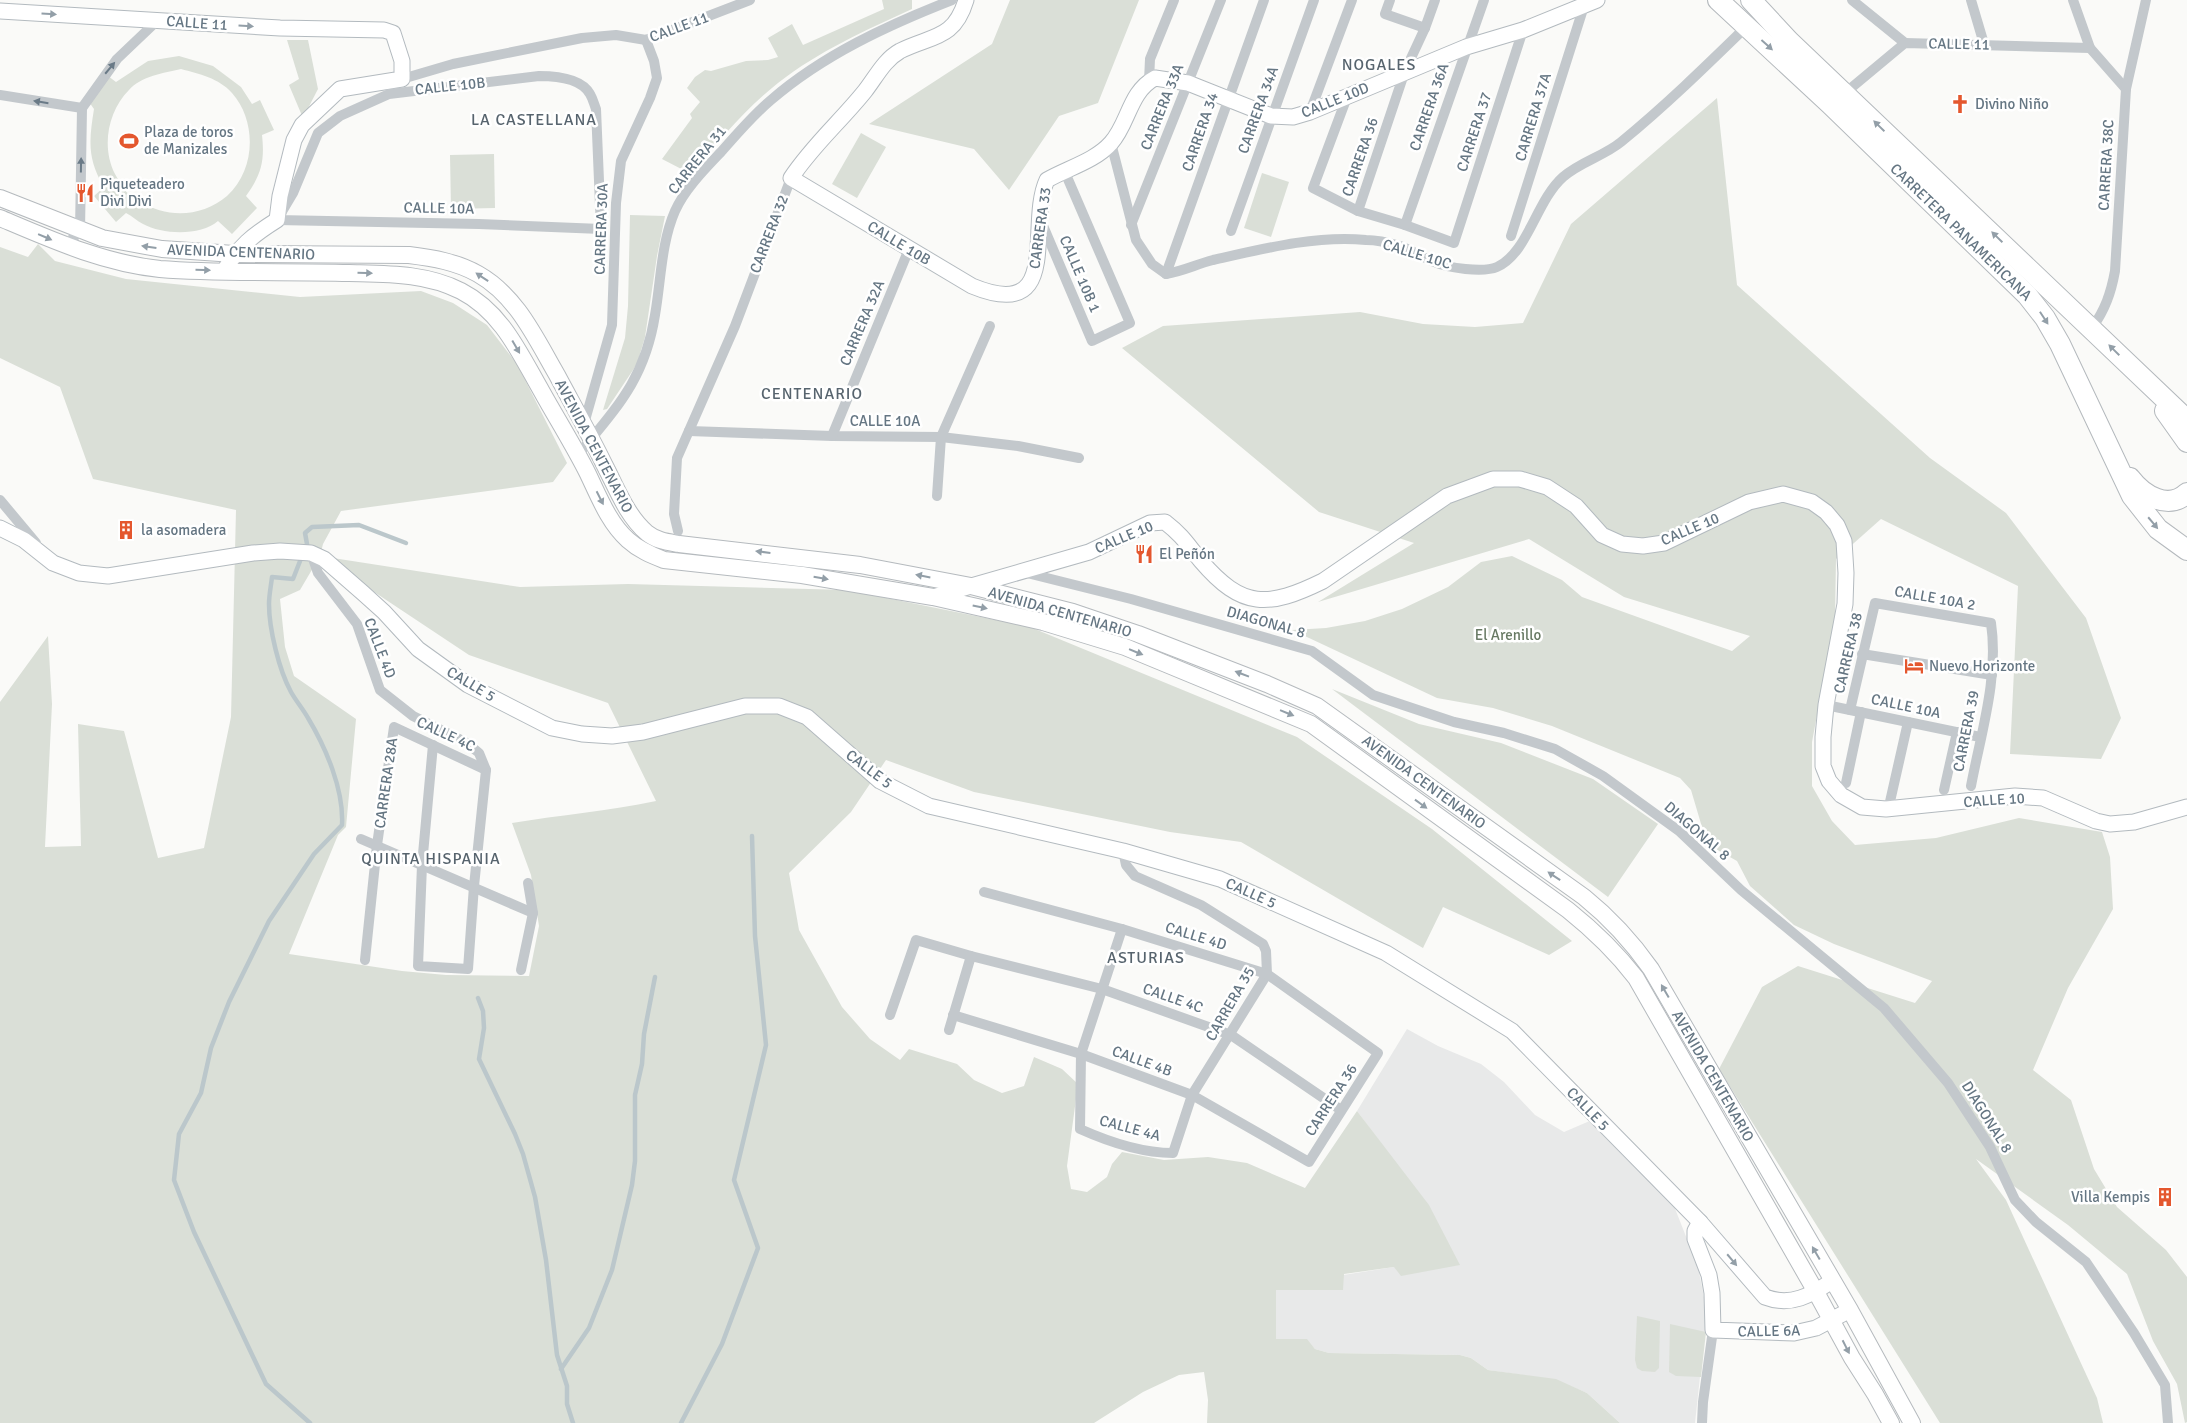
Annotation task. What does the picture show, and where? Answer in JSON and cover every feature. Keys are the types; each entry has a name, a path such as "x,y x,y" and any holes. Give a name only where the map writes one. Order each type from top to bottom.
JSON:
{"highway":[{"name":"CARRETERA PANAMERICANA","path":"1718,0 1823,97 2027,295 2045,318 2060,344 2132,496 2158,529 2187,550"},
{"name":"CARRETERA PANAMERICANA","path":"1751,0 1789,40 2187,420"},
{"path":"2130,367 2187,442"},
{"path":"2108,445 2136,486 2147,495 2158,500 2168,501 2177,500 2187,493"}],"main road":[{"name":"AVENIDA CENTENARIO","path":"0,198 80,231 102,238 156,248 234,254 409,255 462,266 480,275 500,291 528,325 588,431 629,513 650,535 662,541 851,564 971,586 1073,612 1138,634 1267,684 1317,706 1590,901 1636,946 1652,969 1850,1310 1912,1423"},
{"name":"AVENIDA CENTENARIO","path":"0,218 65,246 94,256 160,269 406,274 447,284 487,308 506,328 578,454 617,529 644,552 664,560 802,575 933,597 1042,622 1117,644 1311,724 1568,910 1602,939 1636,978 1852,1358 1889,1419"},
{"path":"617,529 634,518"},
{"path":"1889,1419 1904,1407"}],"street":[{"name":"CALLE 11","path":"0,10 280,28 384,30 393,33 402,60 402,79 453,64 582,38 616,35 646,40 750,0"},
{"name":"CARRERA 31","path":"588,431 620,404 643,361 655,316 668,233 675,212 695,180 769,101 800,78 839,52 884,29 952,0"},
{"name":"CARRERA 32","path":"678,532 674,514 677,458 735,326 791,178 815,146 866,90 889,59 901,51 948,31 960,18 966,0"},
{"path":"1152,79 1150,60 1174,0"},
{"name":"CARRERA 33A","path":"1131,225 1221,0"},
{"name":"CARRERA 34","path":"1166,274 1264,0"},
{"name":"CARRERA 34A","path":"1231,231 1314,0"},
{"path":"1310,112 1352,0"},
{"path":"1390,0 1385,14 1425,28"},
{"name":"CARRERA 36","path":"1358,211 1405,71 1425,28 1435,0"},
{"name":"CARRERA 36A","path":"1405,225 1484,0"},
{"path":"1845,93 1905,44 1852,0"},
{"path":"1971,0 1984,44"},
{"path":"2073,0 2090,48 2126,88"},
{"name":"CARRERA 38C","path":"2092,328 2102,315 2110,295 2115,271 2126,88 2146,0"},
{"name":"CALLE 10D","path":"1152,79 1188,83 1271,116 1293,117 1310,112 1466,47 1523,30 1590,3"},
{"name":"CARRERA 37A","path":"1511,236 1590,3"},
{"path":"65,246 80,231 82,108 118,60 158,20"},
{"name":"CALLE 10C","path":"1166,274 1186,271 1211,261 1287,246 1322,241 1357,240 1399,246 1436,263 1476,270 1496,268 1511,257 1520,247 1538,210 1562,178 1619,144 1693,78 1746,26"},
{"name":"CARRERA 37","path":"1405,225 1454,243 1523,30"},
{"name":"CARRERA 30A","path":"578,454 588,431 612,325 616,203 621,161 650,98 657,78 654,60 646,40"},
{"name":"CALLE 11","path":"1905,44 1984,44 2090,48"},
{"name":"CALLE 10B","path":"276,220 293,193 318,133 340,116 389,94 416,89 539,76 558,76 575,82 590,92 596,109 601,230"},
{"path":"224,271 234,254 258,231 276,220 294,140 302,125 340,89 402,79"},
{"name":"CARRERA 33","path":"1012,295 1022,290 1031,280 1036,266 1043,188 1047,180 1098,154 1111,143 1136,96 1152,79"},
{"path":"0,94 82,108"},
{"path":"1347,96 1314,188 1358,211 1405,225"},
{"path":"1111,143 1136,240 1152,264 1166,274"},
{"name":"CALLE 10B 1","path":"1040,218 1092,341 1130,323 1064,170"},
{"name":"CALLE 10B","path":"791,178 972,286 985,291 1012,295"},
{"name":"CALLE 10A","path":"276,220 479,224 601,230"},
{"name":"CARRERA 32A","path":"832,436 909,249"},
{"path":"936,496 941,437 990,326"},
{"name":"CALLE 10A","path":"689,431 832,436 941,437 1018,446 1079,458"},
{"name":"CALLE 10","path":"933,597 1089,552 1150,523 1164,522 1181,534 1201,561 1229,590 1254,600 1280,599 1322,582 1447,496 1493,479 1520,479 1547,486 1576,506 1602,535 1622,544 1643,546 1664,543 1749,502 1783,494 1812,502 1826,512 1837,525 1844,541 1846,572 1845,604 1826,705 1823,737 1823,766 1829,781 1841,796 1862,807 1904,808 2015,796 2043,798 2096,821 2110,824 2134,822 2187,807"},
{"path":"0,500 53,563"},
{"name":"CALLE 5","path":"0,528 24,540 53,563 79,573 108,576 253,553 280,551 312,553 324,559 384,612 418,649 468,685 552,728 582,734 612,736 643,732 745,706 779,706 807,716 880,781 929,806 1123,851 1220,879 1386,953 1512,1031 1700,1222 1766,1298 1790,1302 1816,1292 1832,1281"},
{"name":"CALLE 4D","path":"312,553 318,573 357,624 380,690 413,716 466,743 479,753 486,770"},
{"name":"DIAGONAL 8","path":"1019,571 1131,599 1312,651 1373,696 1454,722 1504,733 1555,749 1604,776 1679,831 1741,890 1884,1008 1948,1083 1990,1147 2015,1200 2036,1222 2086,1262 2134,1332 2165,1385 2168,1423"},
{"name":"CALLE 10A 2","path":"1874,603 1991,623"},
{"name":"CARRERA 38","path":"1850,710 1874,603"},
{"name":"CARRERA 39","path":"1971,786 1992,675 1995,647 1991,623"},
{"path":"1862,654 1992,675"},
{"name":"CALLE 10A","path":"1826,705 1980,737"},
{"name":"CARRERA 38","path":"1846,783 1861,712"},
{"path":"1889,806 1908,722"},
{"name":"CALLE 4C","path":"394,727 486,770"},
{"name":"CARRERA 28A","path":"365,960 377,845 394,727"},
{"path":"1944,790 1957,732"},
{"path":"433,745 422,865 418,966 468,969 474,886 486,770"},
{"path":"361,839 533,913"},
{"name":"CARRERA 35","path":"1123,851 1126,865 1134,876 1201,905 1263,944 1266,951 1267,974 1192,1095 1172,1153"},
{"path":"521,970 533,913 528,883"},
{"name":"CALLE 4D","path":"984,892 1122,929 1267,974 1378,1053"},
{"path":"1081,1054 1122,929"},
{"name":"CALLE 4C","path":"890,1015 916,940 973,957 1102,989 1231,1034 1341,1110"},
{"path":"949,1030 973,957"},
{"name":"CALLE 4B","path":"953,1015 1081,1054 1192,1095 1309,1162"},
{"name":"CARRERA 36","path":"1309,1162 1378,1053"},
{"name":"CALLE 4A","path":"1081,1054 1080,1129 1102,1139 1152,1153 1172,1153"},
{"path":"1700,1222 1695,1231 1695,1239 1709,1275 1712,1293 1713,1330 1702,1423"},
{"name":"CALLE 6A","path":"1713,1330 1794,1333 1816,1328 1850,1310"}],"shaded area":[{"path":"1407,1029 1438,1046 1481,1064 1504,1082 1535,1115 1564,1132 1592,1120 1674,1206 1698,1267 1707,1312 1695,1423 1620,1423 1587,1393 1556,1380 1488,1370 1471,1358 1460,1355 1329,1353 1315,1349 1307,1340 1276,1339 1276,1290 1343,1290 1343,1275 1394,1267 1388,1153 1357,1111"}],"green space":[{"path":"882,0 912,0 912,9 860,33 794,71 766,93 743,115 691,174 662,159 692,118 690,114 700,102 687,88 695,77 705,70 711,71 746,61 768,60 778,57 768,38 792,24 803,45 884,9"},
{"path":"1010,0 1139,0 1098,103 1059,116 1009,190 974,149 869,124 992,44"},
{"path":"287,40 308,40 318,89 303,118 289,85 299,79"},
{"path":"179,56 213,66 241,87 252,104 260,100 274,130 262,135 263,153 261,168 246,196 257,208 232,234 218,221 202,229 182,232 151,228 126,213 116,222 94,196 104,187 98,177 92,158 90,140 94,109 89,102 108,76 116,82 148,61","holes":["181,69 215,80 232,93 246,117 250,145 244,173 237,185 227,196 217,203 196,212 173,213 150,207 126,192 111,164 108,141 109,130 116,108 134,85 146,78"]},
{"name":"El Arenillo","path":"1717,98 1737,285 1930,458 2006,513 2086,618 2121,718 2101,759 2010,754 2018,586 1881,519 1836,559 1835,618 1812,742 1812,786 1832,821 1855,845 1936,838 2019,818 2102,832 2110,857 2113,909 2068,988 2033,1070 2071,1100 2094,1169 2117,1207 2166,1250 2187,1277 2187,1422 2185,1423 2177,1384 2153,1341 2127,1274 2068,1225 1976,1159 2006,1200 2097,1398 2103,1423 1940,1423 1719,1069 1762,987 1798,966 1915,1003 1932,981 1834,944 1794,925 1750,886 1737,861 1707,844 1691,790 1680,778 1552,726 1493,708 1437,698 1292,630 1326,628 1365,621 1402,609 1448,587 1481,562 1512,556 1562,580 1582,597 1732,651 1750,636 1624,597 1529,539 1318,602 1414,543 1319,512 1122,348 1163,326 1360,312 1423,324 1475,327 1523,323 1571,224"},
{"path":"861,133 886,147 857,198 832,184"},
{"path":"494,154 495,208 451,209 450,155"},
{"path":"1262,173 1289,182 1271,237 1244,228"},
{"path":"630,215 665,216 645,337 637,364 607,409 603,410 625,338 628,306"},
{"path":"38,244 55,261 126,279 300,297 421,291 453,303 487,325 517,364 567,463 553,482 341,511 323,544 320,556 520,587 628,584 847,590 1030,627 1297,737 1432,829 1572,941 1549,955 1443,907 1423,948 1241,842 1170,832 974,792 886,760 851,812 789,873 799,930 842,1007 870,1039 900,1060 909,1049 957,1064 974,1080 1002,1093 1024,1086 1034,1057 1062,1069 1078,1084 1067,1166 1071,1189 1087,1192 1107,1177 1112,1164 1122,1152 1164,1160 1208,1157 1247,1163 1305,1188 1357,1111 1429,1205 1460,1265 1401,1276 1394,1267 1344,1274 1343,1290 1276,1290 1276,1339 1307,1339 1315,1349 1329,1353 1460,1355 1471,1358 1488,1370 1556,1379 1587,1393 1620,1423 1207,1423 1208,1400 1204,1372 1179,1375 1143,1392 1094,1423 0,1423 0,702 48,636 52,704 45,847 81,846 78,724 124,731 158,858 204,848 231,717 236,510 93,479 60,387 0,358 0,247 28,257","holes":["320,556 469,655 608,703 656,801 512,823 531,875 539,926 529,976 446,975 402,971 289,954 338,835 346,827 356,719 294,676 285,647 280,599 300,590"]},
{"path":"1332,689 1419,724 1501,743 1593,779 1658,824 1608,897"},
{"path":"1637,1316 1660,1321 1659,1368 1655,1372 1642,1371 1637,1368 1635,1360"},
{"path":"1670,1324 1706,1332 1701,1377 1676,1376 1669,1372"}],"waterway":[{"path":"305,549 307,544 305,533 312,527 359,525 406,543"},
{"path":"302,556 293,579 272,577 269,614 279,661 287,683 315,730 337,784 342,812 342,825 314,854 269,921 229,1002 211,1048 201,1093 179,1134 174,1180 194,1232 266,1384 310,1423"},
{"path":"681,1423 722,1344 758,1248 734,1180 766,1045 755,936 752,836"},
{"path":"561,1369 589,1328 612,1270 632,1185 635,1161 635,1095 642,1064 644,1034 655,977"},
{"path":"478,998 483,1011 484,1028 479,1059 515,1134 523,1154 535,1197 546,1260 557,1355 567,1386 567,1404 573,1423"}],"place":[{"name":"Divino Niño","path":"1960,104"},
{"name":"Plaza de toros de Manizales","path":"129,141"},
{"name":"Piqueteadero Divi Divi","path":"85,193"},
{"name":"la asomadera","path":"126,530"},
{"name":"El Peñón","path":"1144,554"},
{"name":"Nuevo Horizonte","path":"1914,666"},
{"name":"Villa Kempis","path":"2165,1197"}],"district":[{"name":"NOGALES","path":"1379,65"},
{"name":"LA CASTELLANA","path":"534,120"},
{"name":"CENTENARIO","path":"812,394"},
{"name":"QUINTA HISPANIA","path":"431,859"},
{"name":"ASTURIAS","path":"1146,958"}]}
